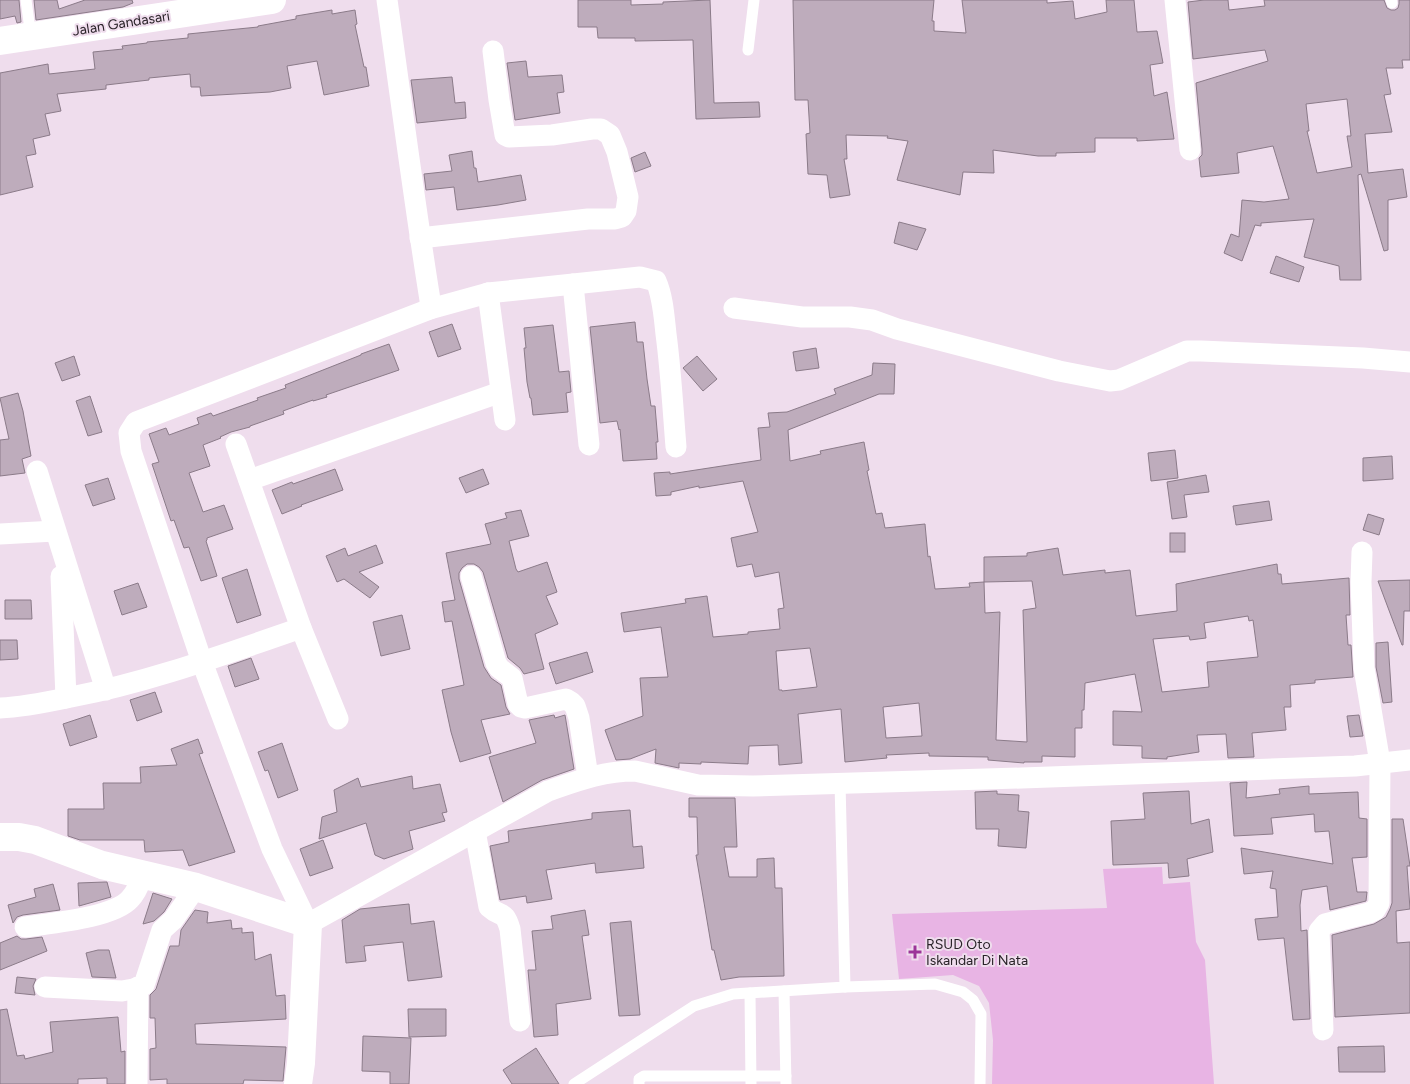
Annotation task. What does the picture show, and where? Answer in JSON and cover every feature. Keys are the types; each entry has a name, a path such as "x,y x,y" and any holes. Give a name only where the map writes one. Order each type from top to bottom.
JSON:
{"street":[{"name":"Jalan Gandasari","path":"0,41 272,0"},
{"path":"387,0 430,309"},
{"path":"1175,0 1190,150"},
{"path":"420,238 588,219 615,219 622,217 626,211 628,197 617,152 610,135 601,129 509,137 505,135 493,51"},
{"path":"298,1084 301,1063 308,924 272,849 202,662 131,451 129,433 136,422 430,309 488,293 640,277 656,281 660,290 670,363 676,447"},
{"path":"573,284 589,445"},
{"path":"488,293 504,420"},
{"path":"734,308 802,317 850,317 872,320 898,329 1058,371 1110,381 1119,380 1187,351 1363,358 1410,362"},
{"path":"249,480 501,392"},
{"path":"236,444 301,628 338,719"},
{"path":"37,471 106,690"},
{"path":"0,534 57,539"},
{"path":"57,539 66,698"},
{"path":"1323,1030 1319,930 1325,924 1375,910 1379,903 1380,763 1364,668 1361,582 1362,552"},
{"path":"471,576 496,663 499,668 512,678 520,707 524,708 566,699 575,706 579,718 588,777"},
{"path":"0,708 21,707 106,690 202,662 301,628"},
{"path":"0,837 19,836 35,840 102,865 196,887 308,924 548,791 588,777 625,771 635,770 698,785 753,786 1355,766 1410,760"},
{"path":"476,831 489,907 493,911 502,914 507,920 510,929 520,1021"},
{"path":"25,927 103,914 117,909 126,904 132,897 143,875"},
{"path":"45,987 122,991 144,984 162,930 173,920 196,887"},
{"path":"136,1084 138,987"}],"lane":[{"path":"26,0 31,37"},
{"path":"748,50 754,0"},
{"path":"840,783 845,987"},
{"path":"574,1084 694,1006 733,994 935,984 963,992 973,1000 981,1014 980,1084"},
{"path":"639,1084 639,1079 644,1076 786,1080 784,991"},
{"path":"750,993 751,1080"}],"shaded area":[{"path":"1162,867 1163,884 1190,882 1196,942 1205,960 1214,1084 992,1084 993,1040 989,1003 979,986 953,975 899,979 892,914 1107,908 1103,869"}],"building":[{"path":"0,0 19,0 21,22 17,23 15,16 0,19"},
{"path":"34,0 57,0 59,9 85,0 132,0 133,3 123,7 36,20"},
{"path":"578,0 631,0 631,5 710,0 714,103 759,102 760,117 696,119 693,40 635,41 635,38 598,38 597,27 578,27"},
{"path":"793,0 934,0 932,21 934,21 934,31 966,33 962,0 1047,0 1047,3 1073,1 1075,19 1107,12 1106,0 1134,0 1137,32 1157,31 1163,63 1150,65 1154,96 1167,92 1174,139 1137,141 1137,138 1095,138 1095,152 1056,153 1056,156 1038,156 993,150 994,173 963,172 960,195 897,180 908,141 887,138 888,136 846,135 847,159 844,159 850,195 830,198 827,175 808,174 806,134 810,133 808,100 795,100"},
{"path":"1228,0 1229,10 1265,6 1264,0 1384,0 1387,8 1395,10 1398,8 1399,0 1410,0 1410,60 1402,60 1403,68 1386,68 1391,94 1384,95 1392,132 1365,134 1368,173 1403,169 1407,197 1388,200 1388,250 1384,251 1361,174 1358,175 1361,280 1340,280 1339,266 1304,257 1314,219 1261,223 1261,226 1255,225 1242,261 1224,253 1231,234 1239,237 1242,200 1264,202 1289,199 1273,146 1237,153 1239,173 1201,177 1199,158 1202,155 1202,149 1196,83 1268,61 1265,50 1193,59 1188,2","holes":["1347,99 1351,136 1347,136 1352,167 1317,173 1307,131 1309,131 1306,104"]},
{"path":"332,10 332,14 355,10 357,24 355,25 369,86 324,95 317,61 287,66 291,88 270,92 201,96 200,87 191,87 190,74 106,85 106,89 57,94 61,111 45,114 50,135 33,139 36,154 26,156 33,187 0,195 0,73 48,64 49,74 95,69 93,52 123,49 122,46 147,42 188,38 188,34 258,27 296,19 296,16"},
{"path":"526,61 528,77 562,75 564,92 557,93 560,113 515,120 507,63"},
{"path":"452,77 455,103 465,102 466,118 417,123 411,80"},
{"path":"472,151 478,182 521,175 526,200 457,210 454,187 426,190 424,174 452,171 449,155"},
{"path":"645,152 651,166 635,172 631,158"},
{"path":"899,222 926,229 917,250 894,243"},
{"path":"1276,256 1304,267 1299,282 1270,273"},
{"path":"635,322 637,342 643,342 651,406 655,406 658,442 656,442 657,459 623,461 620,429 617,421 600,423 590,327"},
{"path":"452,324 461,349 438,357 429,332"},
{"path":"553,325 559,372 569,371 571,392 566,393 568,412 533,415 527,382 524,328"},
{"path":"389,344 399,370 283,411 284,414 231,432 203,445 210,466 189,473 203,512 224,505 233,529 207,538 206,541 217,576 201,581 189,547 184,548 174,520 171,521 152,464 159,462 149,434 166,428 169,435 199,424 197,418 211,413 213,416 258,400 257,398 286,388 285,385"},
{"path":"816,348 819,368 796,371 793,352"},
{"path":"74,356 80,375 62,381 55,363"},
{"path":"697,356 717,379 703,391 683,368"},
{"path":"873,363 895,364 894,394 879,394 788,430 790,461 821,454 820,451 864,442 869,470 867,471 876,514 882,513 885,528 925,524 928,557 930,556 935,589 970,587 969,583 984,582 984,557 1027,556 1027,553 1058,548 1063,575 1105,570 1105,573 1130,570 1136,616 1177,611 1176,584 1277,564 1282,584 1349,578 1350,615 1346,615 1348,645 1351,645 1353,677 1315,680 1315,683 1290,685 1291,707 1284,707 1286,730 1252,733 1254,757 1228,758 1226,734 1197,735 1199,752 1167,757 1167,759 1142,758 1142,746 1113,745 1113,711 1142,712 1135,674 1085,683 1082,728 1075,728 1075,757 1042,756 1042,762 1024,763 988,760 988,757 929,756 929,753 886,755 887,758 845,762 841,709 798,714 802,763 779,765 778,745 749,746 748,764 679,763 679,768 655,763 656,749 630,759 616,760 605,730 643,716 640,678 668,677 661,627 624,632 621,613 686,603 685,599 707,596 713,637 780,629 778,609 784,608 779,572 755,577 752,564 737,567 731,538 758,532 743,481 699,488 699,486 671,492 671,495 656,496 654,473 670,472 670,474 761,460 758,428 770,427 768,413 787,412 836,394 834,389 872,375","holes":["1032,581 1036,608 1023,610 1027,742 996,740 1000,612 985,613 984,582","1248,616 1249,621 1253,620 1258,657 1207,662 1209,687 1162,692 1153,639 1189,636 1190,640 1206,638 1204,623","810,648 817,687 779,690 776,651","919,703 922,736 886,738 883,707"]},
{"path":"18,393 31,456 22,459 25,473 0,476 0,440 9,439 0,398"},
{"path":"90,396 102,432 88,436 76,401"},
{"path":"1175,450 1178,478 1151,481 1148,453"},
{"path":"1392,456 1393,479 1363,481 1363,458"},
{"path":"335,469 343,490 282,514 272,490"},
{"path":"483,469 489,484 466,493 459,478"},
{"path":"1206,475 1209,492 1184,495 1187,517 1172,519 1167,482"},
{"path":"108,478 115,499 93,506 85,485"},
{"path":"1269,501 1272,520 1236,525 1233,506"},
{"path":"521,510 529,536 509,541 516,569 518,572 547,562 557,592 546,596 558,624 535,634 544,669 524,674 508,658 483,572 474,564 467,564 462,568 459,573 459,579 484,667 491,678 501,685 506,707 510,714 481,720 491,753 460,762 442,690 464,685 452,621 445,622 442,602 455,600 446,553 491,544 485,524 507,518 505,513"},
{"path":"1368,514 1384,519 1379,535 1363,530"},
{"path":"1170,533 1185,533 1185,552 1170,552"},
{"path":"376,545 383,563 359,572 379,587 370,598 344,579 337,582 326,556 345,548 348,556"},
{"path":"247,569 261,615 237,623 222,578"},
{"path":"1410,580 1410,611 1404,611 1402,645 1378,581"},
{"path":"138,583 147,607 122,615 114,591"},
{"path":"5,600 31,600 32,619 5,619"},
{"path":"402,615 410,649 381,656 373,622"},
{"path":"0,640 17,640 18,659 0,660"},
{"path":"1388,642 1392,702 1383,703 1376,667 1376,643"},
{"path":"587,652 593,672 556,684 549,663"},
{"path":"251,658 259,679 235,687 228,666"},
{"path":"155,692 162,712 137,721 130,700"},
{"path":"90,715 97,737 70,746 63,724"},
{"path":"554,715 555,718 565,715 574,769 542,780 503,802 489,757 536,743 529,720"},
{"path":"1359,715 1363,736 1350,737 1347,716"},
{"path":"198,739 203,753 199,754 235,852 189,866 183,850 145,852 144,840 80,840 68,836 68,809 104,809 103,783 141,783 140,767 177,765 171,749"},
{"path":"282,743 298,790 278,798 268,770 265,771 258,752"},
{"path":"412,776 413,789 440,784 447,812 442,813 445,821 409,831 413,849 384,859 375,855 366,823 319,839 322,817 337,812 334,790 358,778 361,787"},
{"path":"1247,782 1246,798 1280,794 1279,789 1309,786 1309,794 1358,792 1359,818 1367,819 1367,857 1352,858 1357,892 1367,892 1366,901 1330,910 1327,886 1302,890 1300,905 1301,931 1307,930 1310,1019 1293,1020 1284,938 1258,940 1255,919 1278,917 1276,889 1270,888 1273,871 1244,874 1241,848 1333,864 1329,831 1315,832 1314,814 1271,818 1273,834 1234,836 1230,783"},
{"path":"997,791 997,794 1019,795 1018,811 1029,812 1026,848 998,846 999,829 976,829 975,792"},
{"path":"1189,791 1191,824 1209,819 1213,852 1187,859 1189,876 1169,878 1168,863 1113,865 1111,821 1145,819 1143,793"},
{"path":"689,798 735,798 737,847 724,847 729,877 757,877 757,859 774,858 775,888 782,888 784,976 739,977 721,980 714,950 712,950 696,855 698,855 697,817 689,817"},
{"path":"630,810 633,847 642,846 644,868 596,873 595,863 546,870 552,899 527,903 526,896 500,900 490,846 509,842 508,831 592,819 592,813"},
{"path":"1392,819 1403,819 1410,866 1407,866 1410,909 1396,911 1397,943 1410,942 1410,1013 1335,1017 1332,935 1374,924 1386,917 1392,903"},
{"path":"323,840 333,868 310,876 300,849"},
{"path":"107,882 111,897 79,906 78,883"},
{"path":"53,884 60,910 23,915 17,917 13,923 8,905 36,897 34,889"},
{"path":"153,893 172,899 164,912 154,921 143,924"},
{"path":"409,904 411,924 434,921 442,977 408,981 403,942 364,946 366,961 346,963 342,920 360,909"},
{"path":"195,910 208,912 207,923 231,920 232,929 242,928 242,933 253,932 255,960 271,954 276,996 285,995 286,1019 195,1024 196,1044 286,1047 283,1081 244,1080 243,1084 167,1084 167,1079 150,1080 150,1049 156,1048 155,1018 150,1018 150,995 156,989 170,946 179,946 181,930"},
{"path":"585,910 589,935 582,936 591,999 556,1004 558,1035 534,1037 528,970 536,970 532,931 553,929 551,916"},
{"path":"631,921 640,1015 619,1016 610,923"},
{"path":"17,936 21,939 42,937 47,951 0,970 0,943"},
{"path":"109,950 116,978 92,977 86,953"},
{"path":"17,977 36,979 33,986 35,995 15,993"},
{"path":"7,1009 17,1056 24,1055 25,1059 53,1052 50,1022 118,1017 121,1052 125,1051 125,1084 107,1084 107,1078 78,1079 78,1084 0,1084 0,1010"},
{"path":"408,1009 446,1009 446,1036 409,1037"},
{"path":"363,1036 411,1038 409,1084 390,1084 390,1072 362,1071"},
{"path":"1384,1046 1385,1072 1339,1072 1338,1047"},
{"path":"536,1048 559,1084 512,1084 503,1070"}],"place":[{"name":"RSUD Oto Iskandar Di Nata","path":"915,952"}]}
